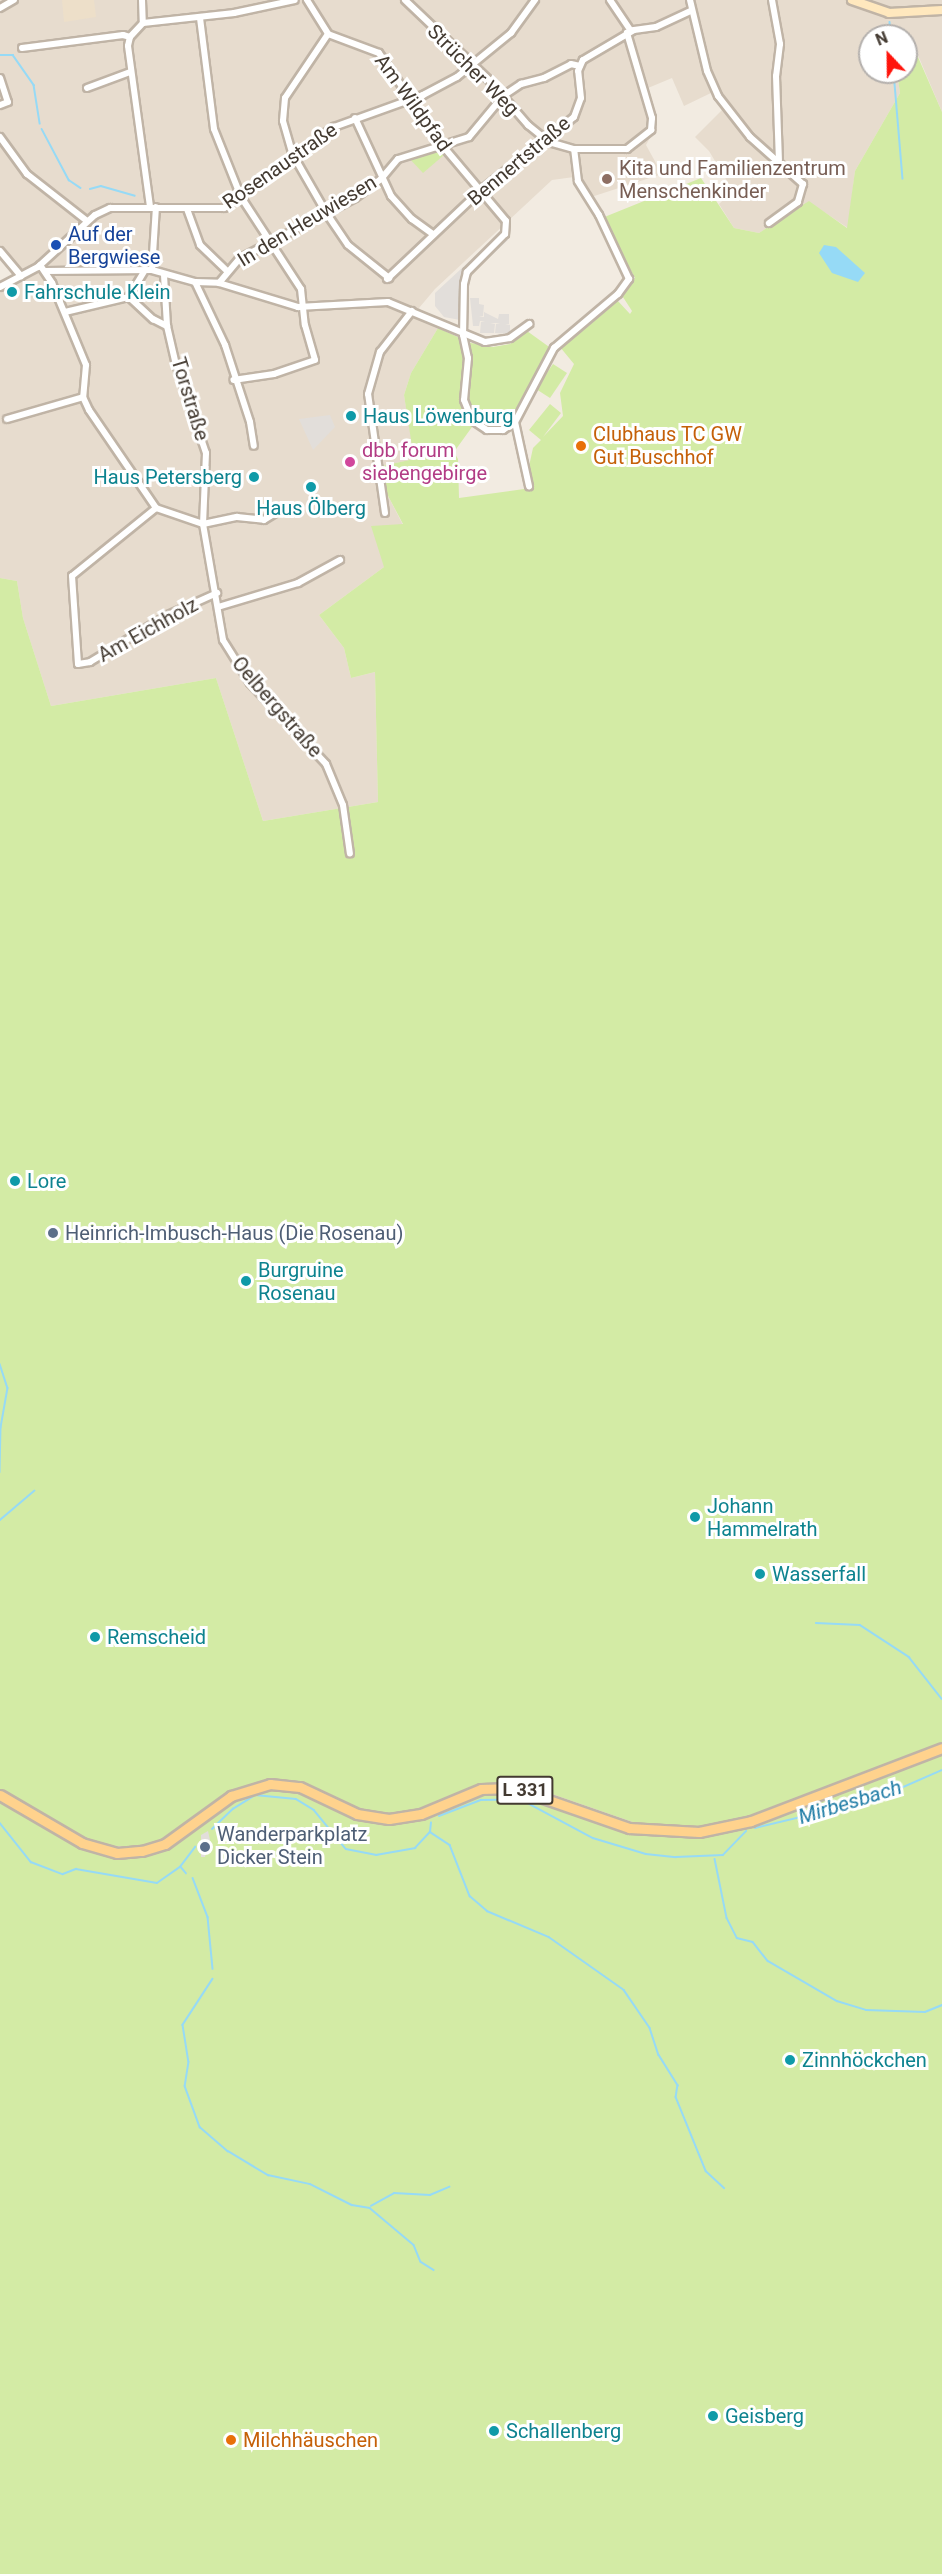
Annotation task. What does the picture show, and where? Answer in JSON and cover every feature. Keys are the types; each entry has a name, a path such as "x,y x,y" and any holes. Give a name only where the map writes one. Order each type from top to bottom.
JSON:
{"main road":[{"path":"852,0 889,12 942,10"},
{"name":"L 331","path":"0,1795 82,1842 117,1852 159,1846 231,1796 270,1784 300,1787 357,1814 389,1819 421,1814 481,1789 514,1788 613,1823 681,1833 751,1821 942,1748"}],"street":[{"path":"0,8 14,0"},
{"path":"142,0 143,23"},
{"path":"152,270 153,207 130,72 130,37 143,23 200,18 294,0"},
{"path":"307,0 328,34 285,98 282,111 293,155 327,214"},
{"name":"Strücher Weg","path":"405,0 544,138"},
{"name":"Rosenaustraße","path":"0,287 40,265 87,221 110,208 218,210 241,196 293,155 355,118 412,99 441,86 473,65 517,27 535,0"},
{"path":"544,138 574,149 627,149 651,130 652,118 629,32 610,0"},
{"path":"690,0 707,72 718,96 750,137 800,179 803,192 791,208 769,223"},
{"path":"772,0 780,44 776,76 779,160"},
{"path":"580,66 588,56 629,32 656,27 692,11"},
{"path":"200,18 214,129 241,196 301,289 305,307 305,325 315,360 274,374 233,380"},
{"name":"Am Wildpfad","path":"328,34 379,52 442,145 504,215 508,226 506,234 466,272 463,335"},
{"path":"22,48 123,35 130,37"},
{"name":"In den Heuwiesen","path":"219,283 239,259 327,214 381,179 398,159 469,137 503,96 521,84 544,78 571,64 580,66"},
{"name":"Bennertstraße","path":"327,214 348,245 388,278 482,190 578,111 580,66"},
{"path":"87,88 130,72"},
{"path":"0,78 8,102 0,105"},
{"path":"355,118 381,179 400,208 434,234"},
{"path":"0,137 27,174 87,221"},
{"path":"529,486 515,422 554,348 618,294 629,279 599,215 578,181 574,149"},
{"path":"187,209 200,245 227,271"},
{"path":"0,250 21,276"},
{"path":"40,265 64,312 86,365 82,397 156,508 203,524 237,517 264,520 275,513"},
{"path":"64,312 129,297 144,270"},
{"path":"45,271 152,270 195,282 219,283 305,307 381,301 412,311 463,335 485,342 499,341 529,324"},
{"name":"Torstraße","path":"164,275 168,326 206,453 203,524"},
{"path":"195,282 225,345 233,380 250,422 254,446"},
{"path":"129,297 153,319 168,326"},
{"path":"385,513 368,394 380,352 412,311"},
{"path":"463,335 468,358 464,399 470,416 478,426 492,431 515,422"},
{"path":"7,419 82,397"},
{"name":"Am Eichholz","path":"156,508 72,576 78,664 90,662 168,615 217,593"},
{"name":"Oelbergstraße","path":"203,524 217,593 223,640 237,666 326,764 343,805 350,854"},
{"path":"218,607 298,583 340,560"}],"shaded area":[{"path":"0,0 942,0 942,112 918,55 918,24 858,24 858,84 899,84 900,93 855,171 848,228 809,202 759,233 734,228 719,204 733,191 709,151 695,137 723,109 713,92 684,106 672,78 648,88 657,125 646,145 662,174 585,199 574,177 552,180 435,289 419,308 438,328 411,373 404,395 415,459 382,466 387,494 403,525 384,567 319,615 344,648 351,678 375,672 378,802 263,821 216,678 51,706 23,618 17,581 0,578 0,282 22,271 0,245"},
{"path":"62,0 94,0 96,17 64,22"},
{"path":"501,232 508,240 462,283 460,320 444,317 435,306 435,293"},
{"path":"470,298 479,298 479,304 484,305 483,316 479,317 484,317 484,312 498,319 499,314 509,314 509,324 505,324 510,325 510,334 495,333 496,324 500,323 490,323 495,324 494,333 480,333 481,322 485,321 480,321 479,326 473,326"},
{"name":"dbb forum siebengebirge","path":"330,415 335,427 313,450 299,419"},
{"name":"Wanderparkplatz Dicker Stein","path":"208,1831 210,1840 205,1857 201,1857 201,1835"}],"green space":[{"path":"918,57 942,112 942,1743 737,1821 713,1826 644,1826 523,1784 491,1783 467,1789 423,1809 398,1815 372,1813 295,1782 265,1780 223,1796 162,1842 140,1848 95,1844 0,1790 0,578 17,581 23,618 51,706 216,678 263,821 378,802 375,672 351,678 344,648 319,615 384,567 371,526 403,524 387,494 382,466 414,459 404,395 411,373 438,328 471,343 493,347 510,344 527,331 552,349 509,423 499,427 472,427 454,452 458,459 459,498 524,489 533,448 541,440 529,430 550,404 561,413 543,437 563,416 560,393 574,364 560,347 617,300 630,314 632,311 621,294 635,278 602,218 701,178 734,228 759,233 809,201 847,228 855,171 900,93 899,84 918,84"},
{"path":"439,149 444,155 423,173 407,156"},
{"path":"553,364 567,373 550,398 536,389"},
{"path":"942,1751 942,2574 0,2574 0,1799 75,1843 111,1856 164,1849 246,1794 285,1788 305,1793 360,1820 388,1823 419,1818 478,1793 517,1793 630,1832 685,1837 759,1822"}],"water":[{"path":"824,245 836,247 865,273 858,282 832,273 819,253"}],"waterway":[{"path":"0,55 13,55 34,85 40,124"},
{"path":"895,84 903,179"},
{"path":"42,129 69,180 81,188"},
{"path":"90,189 101,186 135,196"},
{"path":"0,1364 8,1388 1,1427 0,1472"},
{"path":"0,1520 34,1491"},
{"path":"816,1623 860,1625 909,1657 942,1699"},
{"name":"Mirbesbach","path":"755,1828 876,1799 942,1770"},
{"name":"Mirbesbach","path":"212,1829 233,1809 255,1795 296,1799 314,1810 346,1849 376,1855 415,1848 430,1832 431,1823"},
{"name":"Mirbesbach","path":"439,1816 481,1800 520,1799 593,1838 646,1854 676,1857 723,1855 746,1831"},
{"name":"Mirbesbach","path":"0,1823 31,1862 63,1874 76,1869 157,1883 180,1867 195,1847"},
{"path":"430,1832 450,1845 470,1896 487,1911 549,1937 624,1990 650,2028 659,2055 678,2085 676,2097 706,2171 724,2188"},
{"path":"715,1859 727,1918 737,1938 753,1942 768,1961 837,2001 866,2010 925,2012 942,2005"},
{"path":"181,1867 186,1873"},
{"path":"193,1878 208,1917 213,1969"},
{"path":"213,1979 183,2025 189,2062 185,2086 200,2127 228,2151 268,2175 310,2184 352,2205 370,2208 414,2245 421,2262 434,2270"},
{"path":"371,2206 394,2193 430,2195 449,2187"}],"place":[{"name":"Kita und Familienzentrum Menschenkinder","path":"607,179"},
{"name":"Auf der Bergwiese","path":"56,245"},
{"name":"Fahrschule Klein","path":"12,292"},
{"name":"Haus Löwenburg","path":"351,416"},
{"name":"Clubhaus TC GW Gut Buschhof","path":"581,446"},
{"name":"dbb forum siebengebirge","path":"350,462"},
{"name":"Haus Petersberg","path":"254,477"},
{"name":"Haus Ölberg","path":"311,487"},
{"name":"Lore","path":"15,1181"},
{"name":"Heinrich-Imbusch-Haus (Die Rosenau)","path":"53,1233"},
{"name":"Burgruine Rosenau","path":"246,1281"},
{"name":"Johann Hammelrath","path":"695,1517"},
{"name":"Wasserfall","path":"760,1574"},
{"name":"Remscheid","path":"95,1637"},
{"name":"Wanderparkplatz Dicker Stein","path":"205,1847"},
{"name":"Zinnhöckchen","path":"790,2060"},
{"name":"Geisberg","path":"713,2416"},
{"name":"Schallenberg","path":"494,2431"},
{"name":"Milchhäuschen","path":"231,2440"}]}
